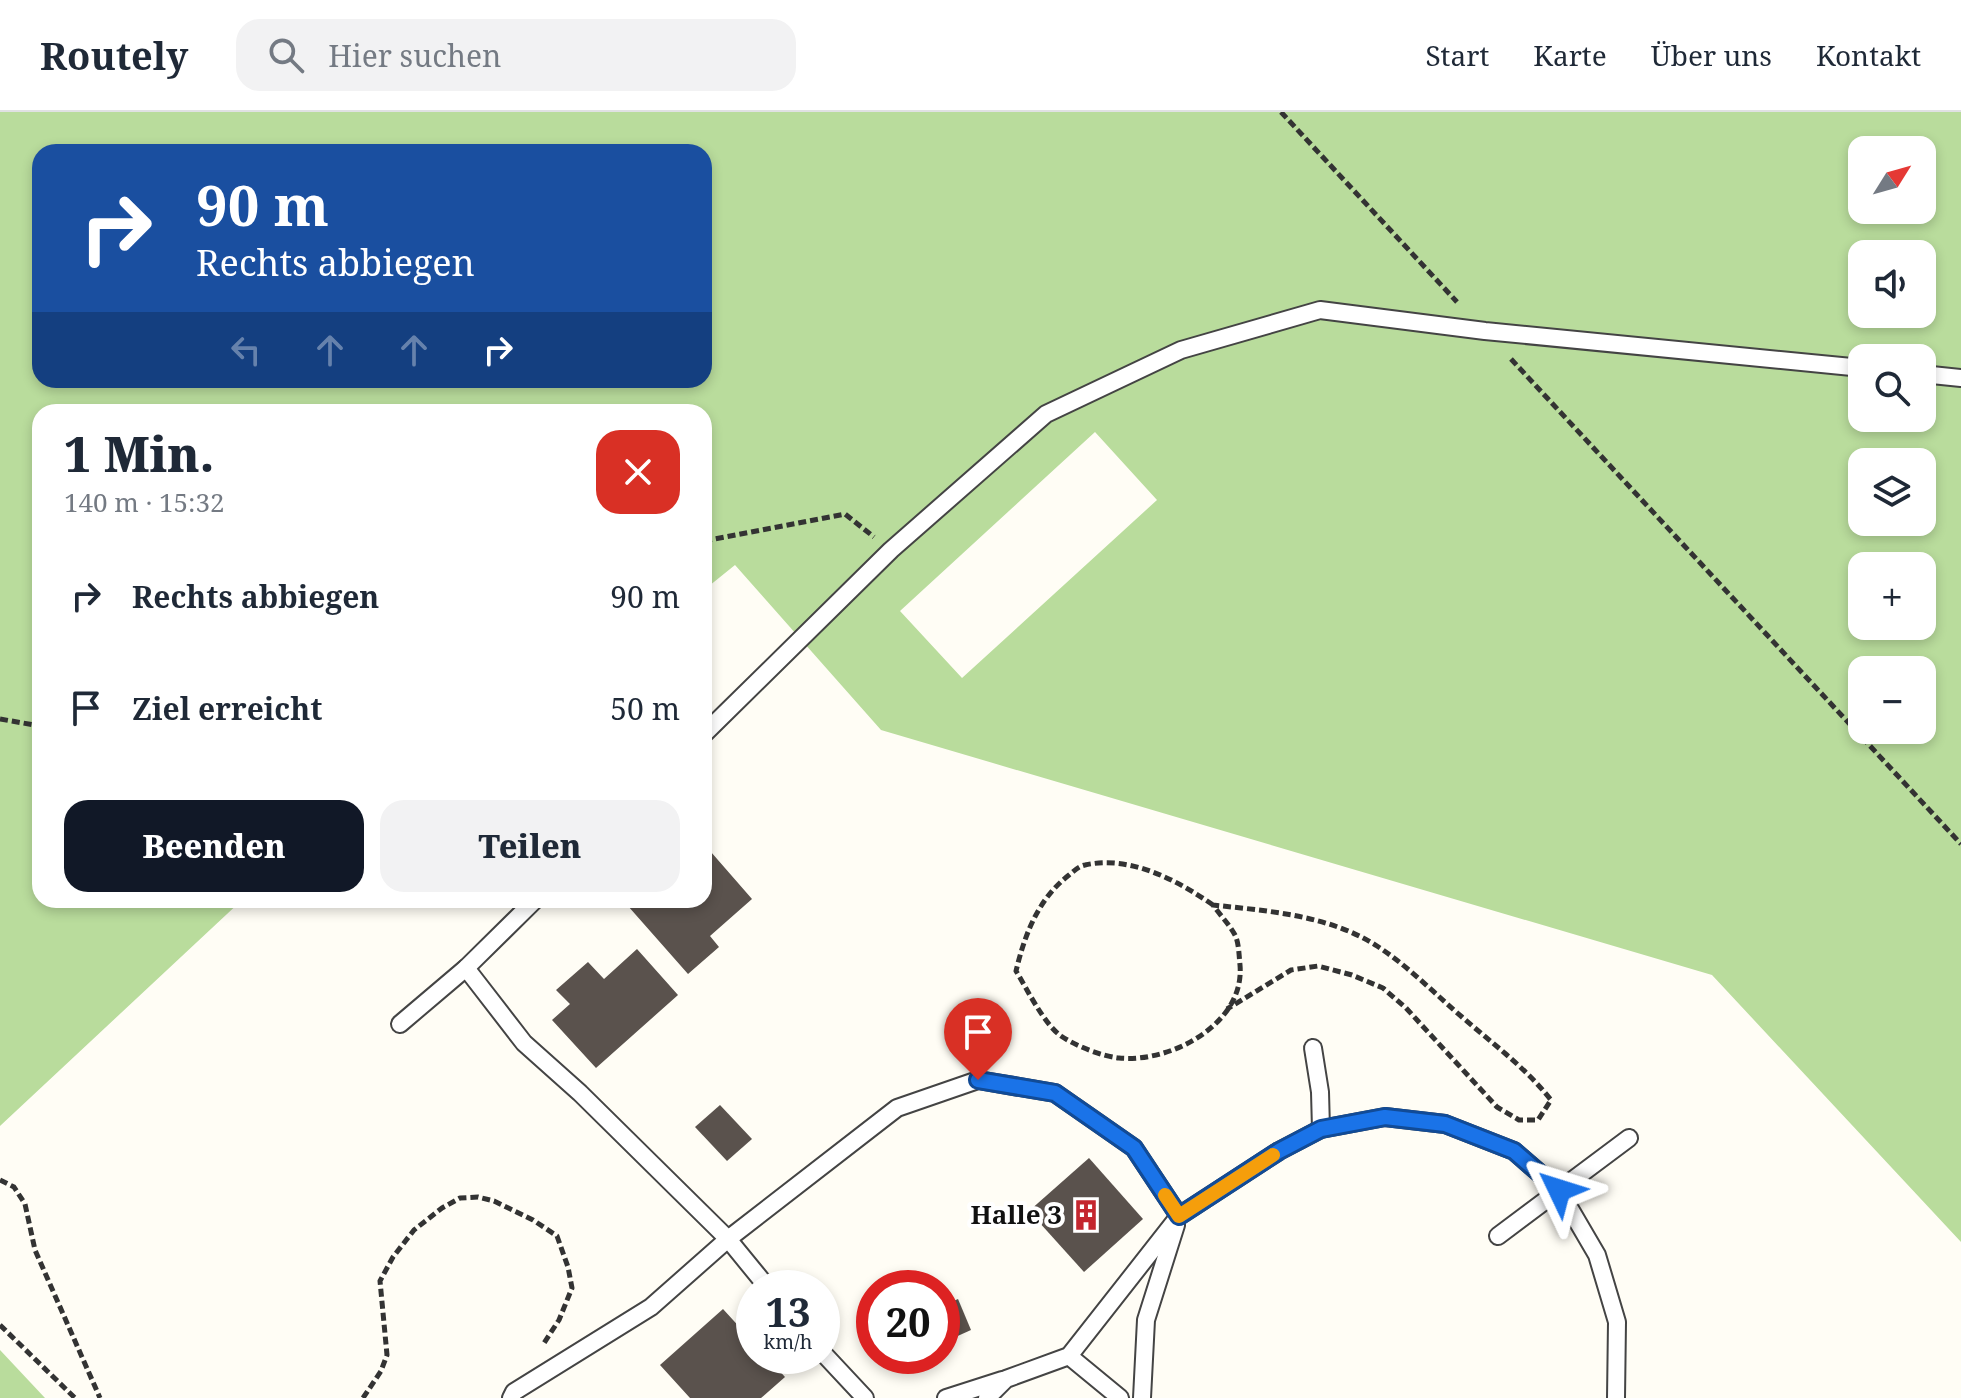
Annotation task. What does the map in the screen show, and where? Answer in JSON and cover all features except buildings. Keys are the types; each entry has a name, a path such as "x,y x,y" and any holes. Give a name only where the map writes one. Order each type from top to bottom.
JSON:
{"lane":[{"path":"712,726 891,550 1046,414 1181,350 1320,310 1485,331 1848,367"},
{"path":"1936,375 1961,378"},
{"path":"400,1024 466,968 527,908"},
{"path":"466,968 524,1043 580,1093 728,1239 753,1270"},
{"path":"1313,1048 1320,1092 1321,1129"},
{"path":"511,1398 514,1392 651,1307 728,1239 897,1108 978,1080 1055,1093 1134,1148 1179,1216"},
{"path":"946,1398 1069,1356 1179,1216 1279,1151 1321,1129 1385,1117 1445,1124 1514,1151 1559,1190 1597,1255 1617,1322 1616,1398"},
{"path":"1498,1236 1629,1138"},
{"path":"1142,1398 1146,1320 1179,1216"},
{"path":"1069,1356 1120,1398"},
{"path":"840,1371 865,1398"},
{"path":"987,1398 1006,1379"}],"path":[{"path":"1281,112 1961,844"},
{"path":"712,539 845,514 891,550"},
{"path":"0,719 32,725"},
{"path":"1111,864 1137,868 1186,887 1213,905 1236,937 1241,984 1227,1009 1218,1024 1177,1048 1146,1057 1117,1058 1084,1047 1059,1035 1016,971 1024,939 1037,912 1060,882 1082,865 1111,864"},
{"path":"1213,905 1268,911 1329,924 1376,945 1533,1076 1551,1100 1538,1120 1519,1120 1497,1107 1406,1008 1383,988 1352,975 1318,966 1291,970 1227,1009"},
{"path":"0,1180 14,1187 25,1204 35,1250 100,1398"},
{"path":"363,1398 381,1371 387,1355 380,1281 393,1257 414,1230 460,1198 478,1197 494,1201 557,1236 572,1288 559,1320 537,1356"},
{"path":"0,1325 75,1398"}],"green space":[{"path":"0,112 1961,112 1961,1242 1712,975 881,730 735,565 712,584 712,404 32,404 32,908 233,908 0,1126","holes":["1095,432 1157,500 962,678 900,611"]},
{"path":"0,1350 45,1398 0,1398"}],"slow traffic":[{"path":"1165,1195 1179,1216 1273,1155"}],"place":[{"name":"Halle 3","path":"1086,1215"}],"route":[{"path":"978,1080 1055,1093 1134,1148 1179,1216 1279,1151 1321,1129 1385,1117 1445,1124 1514,1151 1559,1190"}]}
